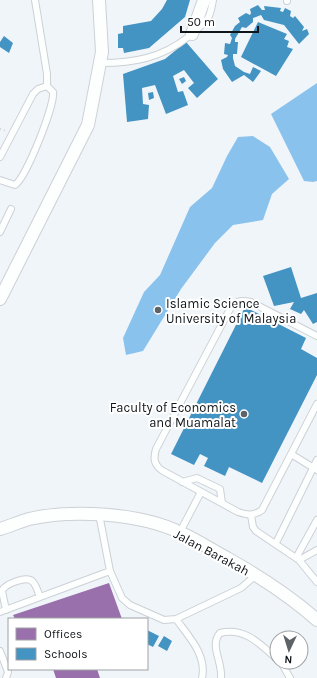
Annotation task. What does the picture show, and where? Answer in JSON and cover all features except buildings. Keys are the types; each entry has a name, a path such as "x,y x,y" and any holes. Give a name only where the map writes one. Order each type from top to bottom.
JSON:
{"street":[{"path":"0,298 88,125 102,52 99,0"},
{"path":"192,34 204,0"},
{"name":"Jalan Barakah","path":"0,529 30,519 69,515 99,514 140,519 180,532 256,575 294,600 317,620"}],"lane":[{"path":"0,180 15,185 22,176 46,124 53,103 53,92 48,86 48,74 35,0"},
{"path":"101,63 125,63 149,58 172,48 192,34 208,17 213,0"},
{"path":"0,157 33,94 38,89 48,86"},
{"path":"0,232 11,209"},
{"path":"317,336 251,302 240,300 235,302 230,307 154,454 154,461 157,467 182,482 244,514 251,515 262,510 315,412 317,404"},
{"path":"291,454 315,469"},
{"path":"276,543 315,469 317,460"},
{"path":"182,482 197,478 220,489 222,503"},
{"path":"180,532 201,492"},
{"path":"99,514 110,571 119,592 130,605 164,620 176,619 241,588 256,575"},
{"path":"251,515 253,527 256,531 276,543 297,559 317,582"},
{"path":"297,559 317,520"},
{"path":"297,559 317,550"},
{"path":"40,597 33,582 30,580 24,580 7,585 2,591 3,611 110,571"},
{"path":"176,619 200,652 203,664 202,678"},
{"path":"221,678 221,667 215,645 216,638 220,633 237,632 247,635 255,639 269,652"},
{"path":"0,651 8,672 6,678"}],"water":[{"path":"317,83 317,181 313,182 304,181 271,114"},
{"path":"253,136 270,147 289,179 272,194 263,220 233,225 215,243 181,289 143,351 126,355 123,338 144,292 160,275 190,207 212,188 238,137"}],"place":[{"name":"Islamic Science University of Malaysia","path":"158,310"},
{"name":"Faculty of Economics and Muamalat","path":"244,414"}]}
